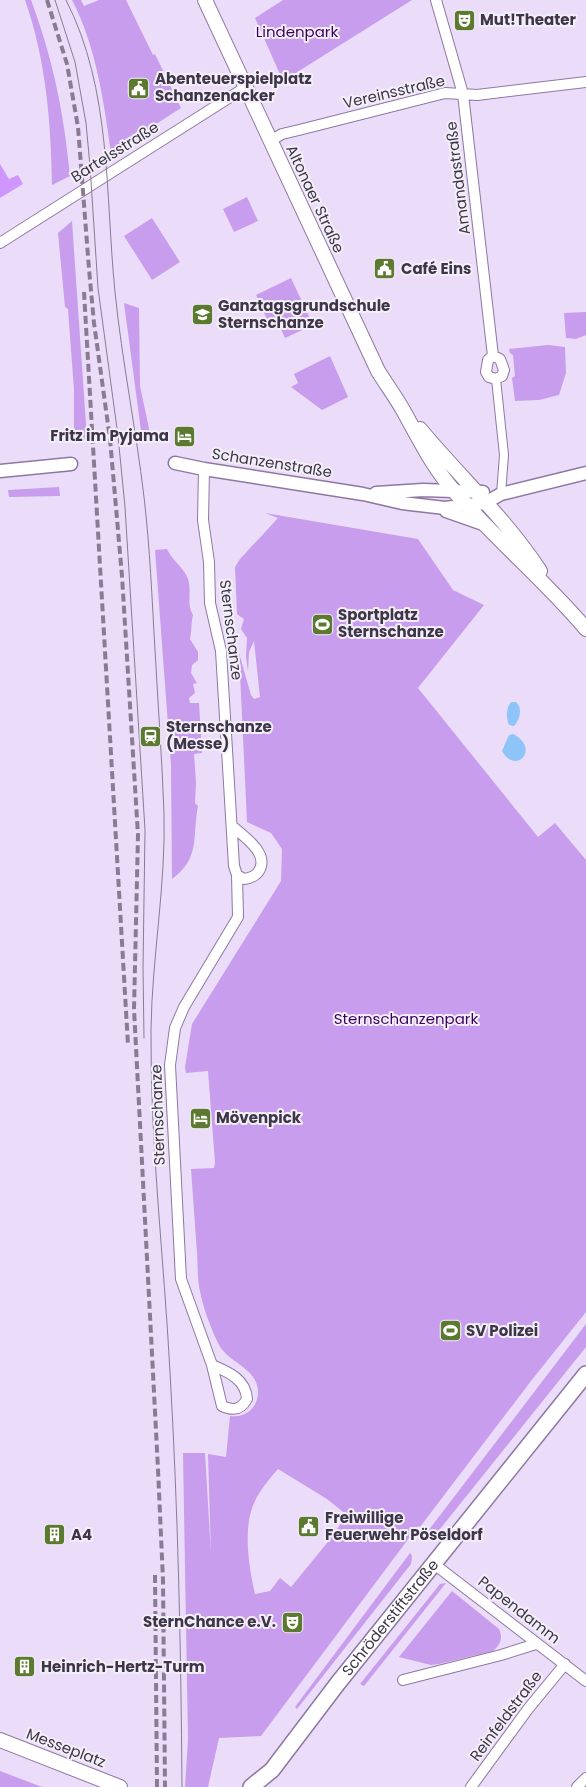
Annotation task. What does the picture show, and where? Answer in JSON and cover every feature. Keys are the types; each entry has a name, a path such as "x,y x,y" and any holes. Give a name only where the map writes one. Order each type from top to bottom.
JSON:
{"main road":[{"name":"Altonaer Straße","path":"206,0 378,371 402,408 428,456 454,491 483,524 555,593"},
{"name":"Altonaer Straße","path":"402,408 526,550 555,593"},
{"path":"555,593 586,629"},
{"name":"Schröderstiftstraße","path":"251,1787 272,1770 338,1683 586,1374"},
{"name":"Messeplatz","path":"0,1740 120,1787"},
{"path":"270,1787 272,1770"}],"street":[{"name":"Amandastraße","path":"436,0 463,94 493,356 488,360 486,372 490,377 496,379 504,455 501,494"},
{"name":"Vereinsstraße","path":"270,141 282,134 443,94 477,95 586,82"},
{"name":"Bartelsstraße","path":"0,243 246,87"},
{"name":"Schanzenstraße","path":"175,463 432,507 467,506 485,503 501,494"},
{"path":"0,470 71,464"},
{"name":"Sternschanze","path":"204,469 203,520 209,562 210,604 221,651 234,866 237,875 238,917 184,1007 175,1028 170,1054 170,1080 181,1279 212,1365"},
{"path":"501,494 586,473"},
{"name":"Schanzenstraße","path":"363,494 403,490 501,494"},
{"path":"432,507 483,524"},
{"path":"232,826 251,843 261,858 260,869 254,876 244,879 237,875"},
{"name":"Papendamm","path":"434,1564 586,1681"},
{"path":"403,1680 501,1656 536,1644"},
{"name":"Reinfeldstraße","path":"471,1787 528,1709 565,1664"},
{"path":"577,1787 586,1778"}],"green space":[{"path":"25,0 31,0 46,44 64,130 70,176 52,185 49,115 43,68"},
{"name":"Abenteuerspielplatz Schanzenacker","path":"72,0 81,0 84,6 99,0 126,0 181,108 111,153 102,94 93,55"},
{"name":"Lindenpark","path":"283,0 412,0 283,81 255,18"},
{"path":"247,197 258,221 234,232 223,209"},
{"path":"152,218 180,262 152,280 124,236"},
{"path":"72,221 87,439 74,443 74,390 68,309 65,307 58,233"},
{"path":"291,278 313,325 285,338 278,322 270,326 256,295"},
{"path":"124,303 139,308 140,386 151,438 142,438"},
{"path":"586,312 586,335 576,339 566,338 564,313"},
{"path":"548,345 565,347 566,373 559,395 539,400 515,401 512,378 515,376 513,355 509,349"},
{"path":"330,356 348,397 322,410 291,387 298,383 294,374"},
{"path":"59,487 60,496 9,497 8,490"},
{"name":"Sternschanzenpark","path":"265,513 418,539 453,590 484,605 418,688 538,837 555,823 586,860 586,1312 420,1527 418,1526 261,1736 219,1738 208,1787 185,1787 188,1739 183,1453 205,1453 211,1554 208,1454 226,1457 230,1416 243,1415 248,1412 255,1404 258,1392 254,1378 221,1348 209,1323 201,1297 191,1169 214,1168 215,1163 208,1071 186,1073 185,1067 192,1024 281,881 282,849 271,833 247,822 239,653 251,695 254,699 260,697 254,641 249,652 248,671 246,657 247,638 241,629 244,619 237,614 235,567 240,559 278,518","holes":["278,1469 327,1499 347,1515 327,1543 291,1587 280,1578 270,1591 255,1594 249,1560 249,1523 255,1501 265,1484"]},
{"path":"167,549 184,571 189,584 190,606 193,615 190,639 198,652 198,660 192,665 191,673 197,683 193,684 195,693 189,698 190,703 199,703 202,753 194,754 195,803 198,806 194,846 187,863 172,879 171,765 155,550"},
{"path":"586,1324 586,1347 432,1539 425,1535"},
{"path":"410,1553 412,1556 411,1564 297,1709 295,1707"},
{"path":"446,1583 364,1686 360,1684 440,1584"},
{"path":"452,1591 499,1629 501,1641 498,1646 493,1651 431,1665 399,1657"},
{"path":"0,1771 42,1787 0,1787"}],"shaded area":[{"path":"0,164 9,179 18,175 23,184 0,198"}],"water":[{"path":"511,702 516,702 520,711 514,726 509,725 507,719 507,710"},
{"path":"513,734 521,740 526,752 519,760 514,761 508,758 502,751 509,735"}],"tram line":[{"path":"55,0 75,62 86,123 98,288 118,436 125,507 145,830 144,1038"},
{"path":"66,0 81,34 92,70 99,106 104,143 115,292 144,497 151,574 164,813 163,867 152,1002 151,1072 173,1424 180,1631 182,1787"}],"railway":[{"path":"47,0 67,64 78,127 94,323 110,439 122,576 138,835 134,1009 163,1580 165,1787"},
{"path":"84,292 128,1045"},
{"path":"155,1575 157,1787"}],"place":[{"name":"Mut!Theater","path":"464,20"},
{"name":"Abenteuerspielplatz Schanzenacker","path":"139,88"},
{"name":"Café Eins","path":"385,269"},
{"name":"Ganztagsgrundschule Sternschanze","path":"202,315"},
{"name":"Fritz im Pyjama","path":"185,436"},
{"name":"Sportplatz Sternschanze","path":"322,624"},
{"name":"Sternschanze (Messe)","path":"150,736"},
{"name":"Mövenpick","path":"200,1118"},
{"name":"SV Polizei","path":"450,1331"},
{"name":"Freiwillige Feuerwehr Pöseldorf","path":"309,1527"},
{"name":"A4","path":"55,1535"},
{"name":"SternChance e.V.","path":"292,1622"},
{"name":"Heinrich-Hertz-Turm","path":"25,1667"}]}
